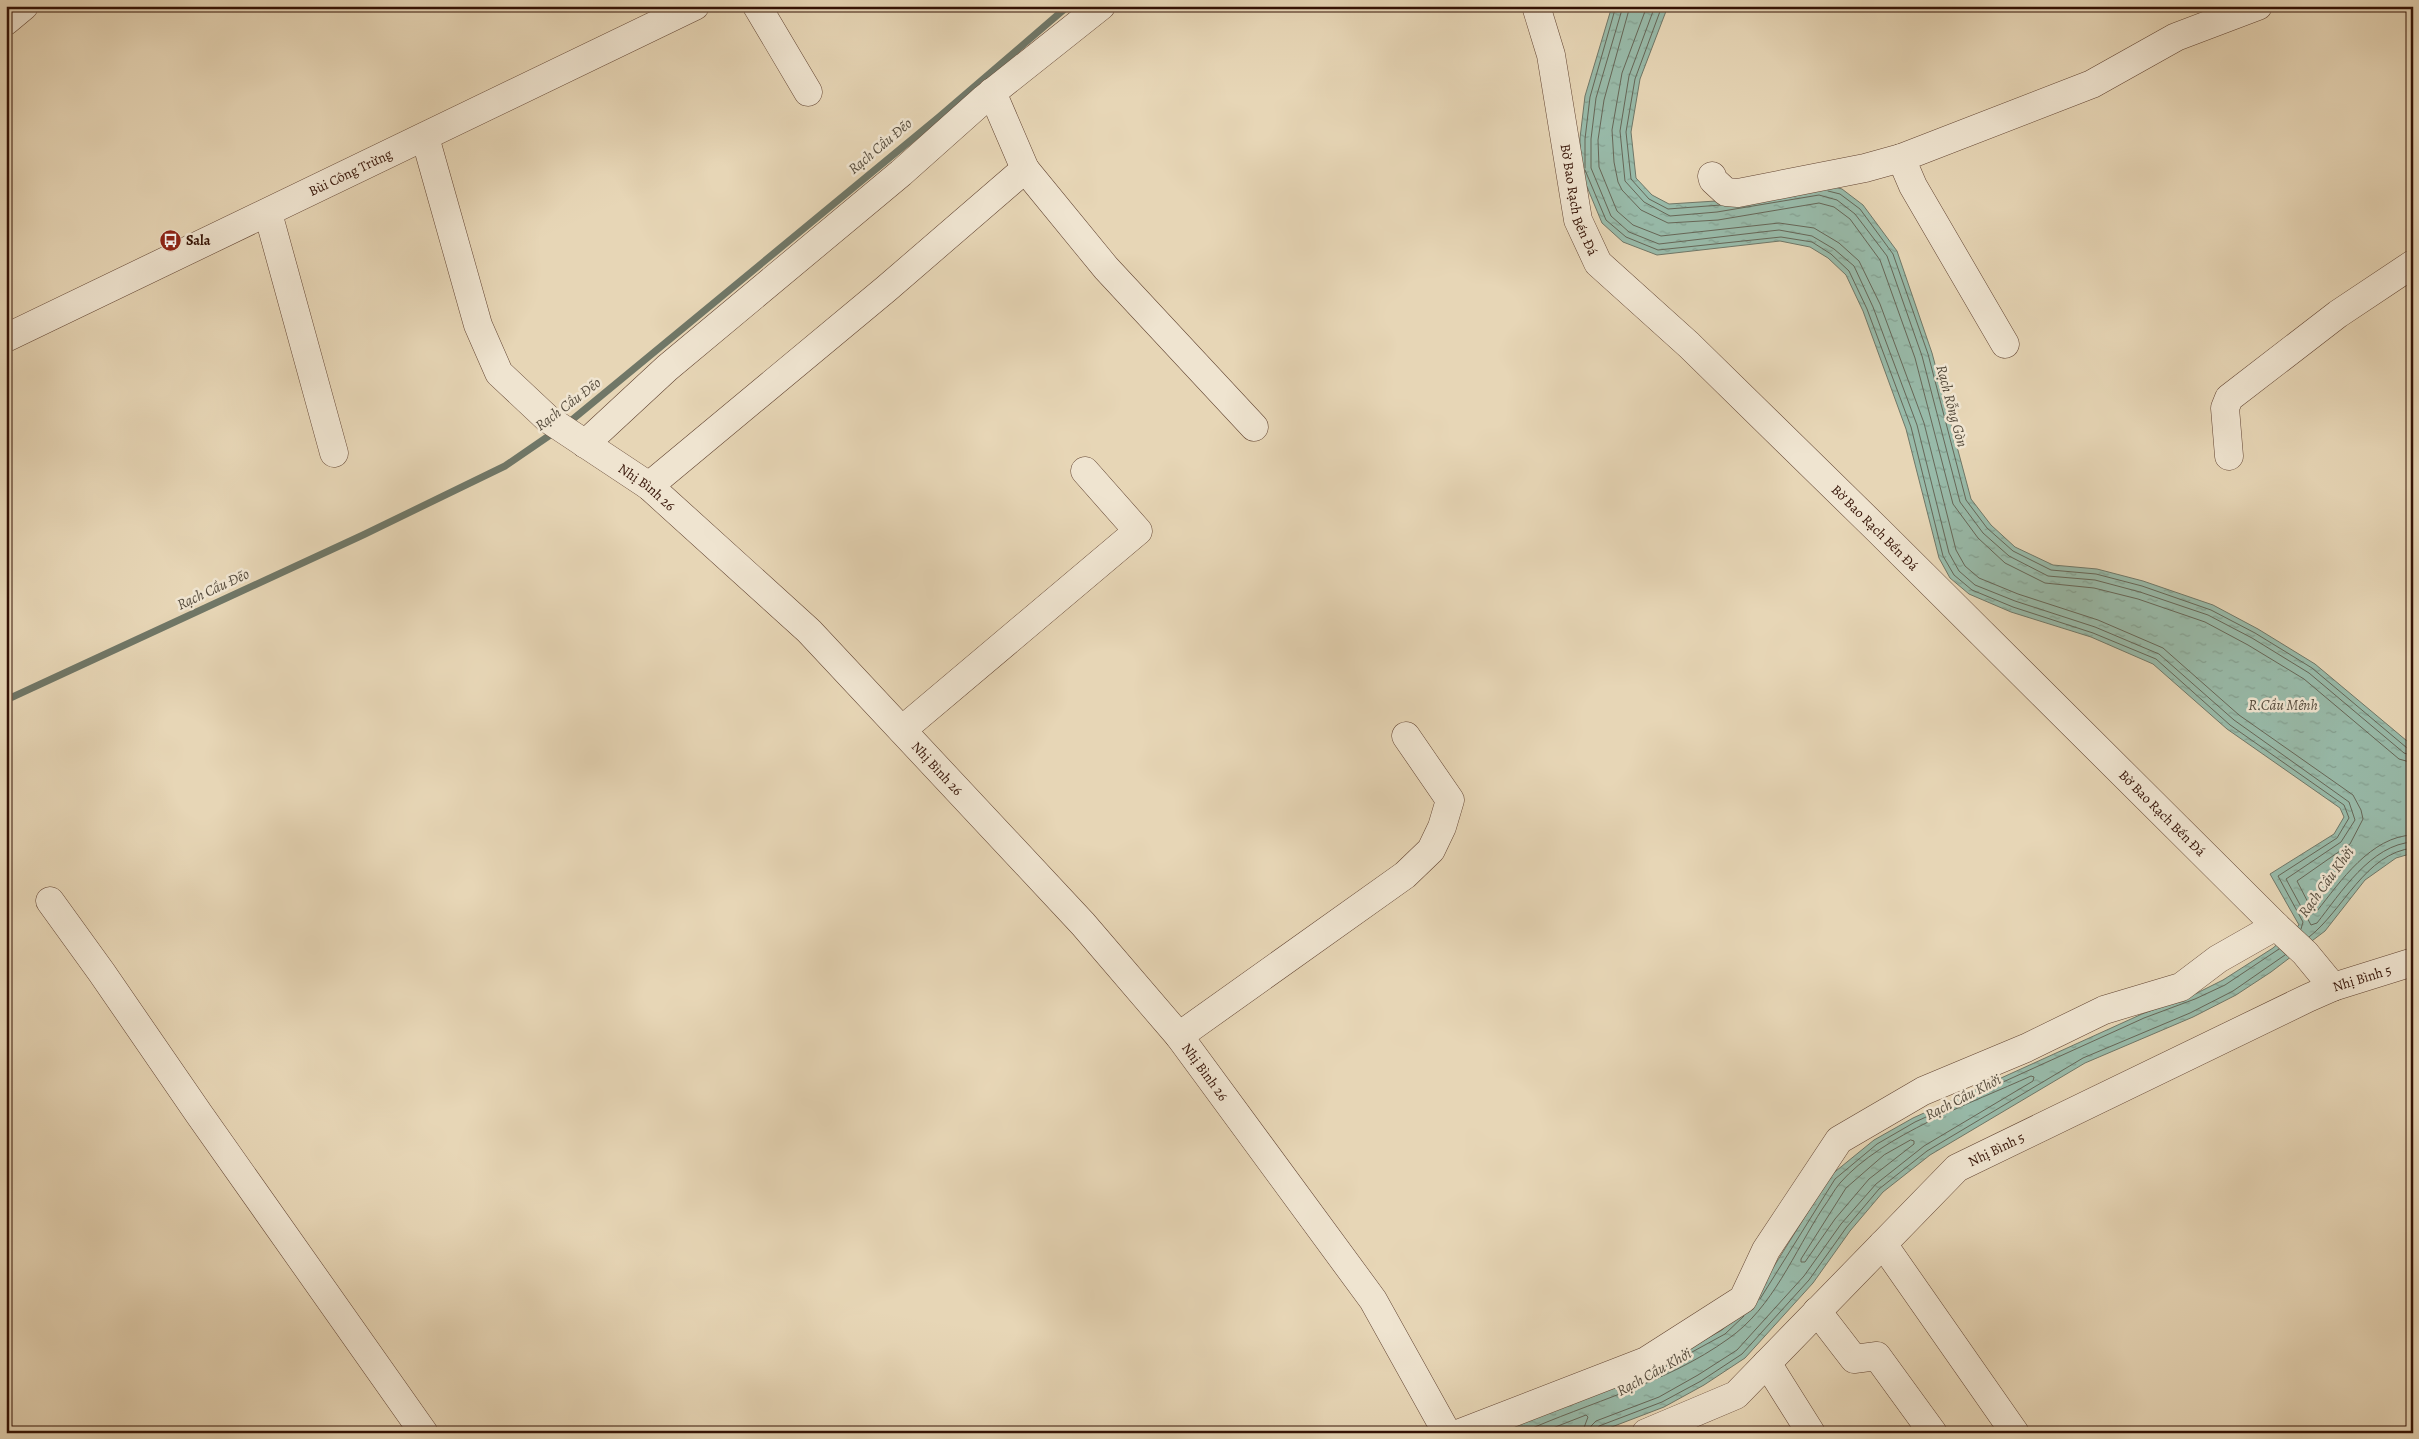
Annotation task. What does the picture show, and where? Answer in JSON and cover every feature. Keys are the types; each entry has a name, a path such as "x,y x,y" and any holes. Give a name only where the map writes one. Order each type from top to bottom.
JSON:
{"street":[{"path":"6,22 24,6"},
{"name":"Bùi Công Trừng","path":"6,338 695,6"},
{"path":"757,6 808,92"},
{"path":"580,440 901,173 992,92 1101,6"},
{"name":"Bờ Bao Rạch Bến Đá","path":"1536,6 1551,54 1578,220 1598,263 1690,345 2305,953 2333,987"},
{"path":"1712,176 1713,180 1726,192 1738,193 1865,168 1901,158 2092,84 2176,37 2258,6"},
{"path":"992,92 1025,169 1106,268 1254,427"},
{"name":"Nhị Bình 26","path":"425,137 478,325 488,351 500,374 548,420 649,486 808,631 1083,924 1179,1036 1373,1300 1447,1433"},
{"path":"1901,158 1912,186 2005,344"},
{"path":"649,486 886,289 1025,169"},
{"path":"268,212 334,453"},
{"path":"2229,456 2225,408 2228,398 2338,314 2413,264"},
{"path":"902,730 1138,531 1085,471"},
{"path":"1179,1036 1406,874 1431,850 1442,827 1450,800 1406,736"},
{"path":"50,901 424,1433"},
{"path":"1460,1433 1646,1361 1743,1299 1766,1250 1839,1140 1923,1090 2026,1048 2104,1010 2181,987 2218,959 2280,929"},
{"name":"Nhị Bình 5","path":"1646,1433 1736,1395 1956,1168 2333,987 2413,962"},
{"path":"1883,1244 2015,1433"},
{"path":"1817,1311 1854,1359 1878,1356 1933,1433"},
{"path":"1767,1363 1811,1433"}],"water":[{"name":"R.Cầu Mênh","path":"1612,6 1668,6 1640,79 1631,132 1636,178 1652,195 1669,204 1716,201 1820,183 1842,189 1863,205 1897,251 1932,353 1971,499 1991,525 2015,547 2053,565 2097,569 2143,581 2213,605 2258,629 2315,664 2413,746 2413,853 2396,858 2365,880 2325,931 2271,972 2236,995 2193,1017 2085,1063 1930,1155 1883,1192 1850,1231 1813,1283 1745,1358 1704,1385 1664,1407 1596,1433 1494,1433 1663,1363 1722,1330 1751,1303 1831,1175 1874,1140 1913,1118 2142,1014 2193,995 2223,980 2273,948 2299,925 2270,874 2334,834 2344,817 2340,808 2227,729 2153,664 2091,637 2011,612 1969,594 1950,578 1939,558 1906,429 1863,311 1846,275 1828,258 1810,247 1780,241 1657,255 1623,242 1602,223 1580,170 1580,138 1585,96"}],"waterway":[{"name":"Rạch Cầu Đẽo","path":"567,424 939,117 1068,6"},
{"name":"Rạch Cầu Đẽo","path":"6,700 363,535 505,466 556,431"}],"place":[{"name":"Sala","path":"170,240"}],"water label":[{"name":"Rạch Rỗng Gòn","path":"1952,406"},
{"name":"Rạch Cầu Khởi","path":"2326,882"},
{"name":"Rạch Cầu Khởi","path":"1963,1097"},
{"name":"Rạch Cầu Khởi","path":"1654,1372"}]}
